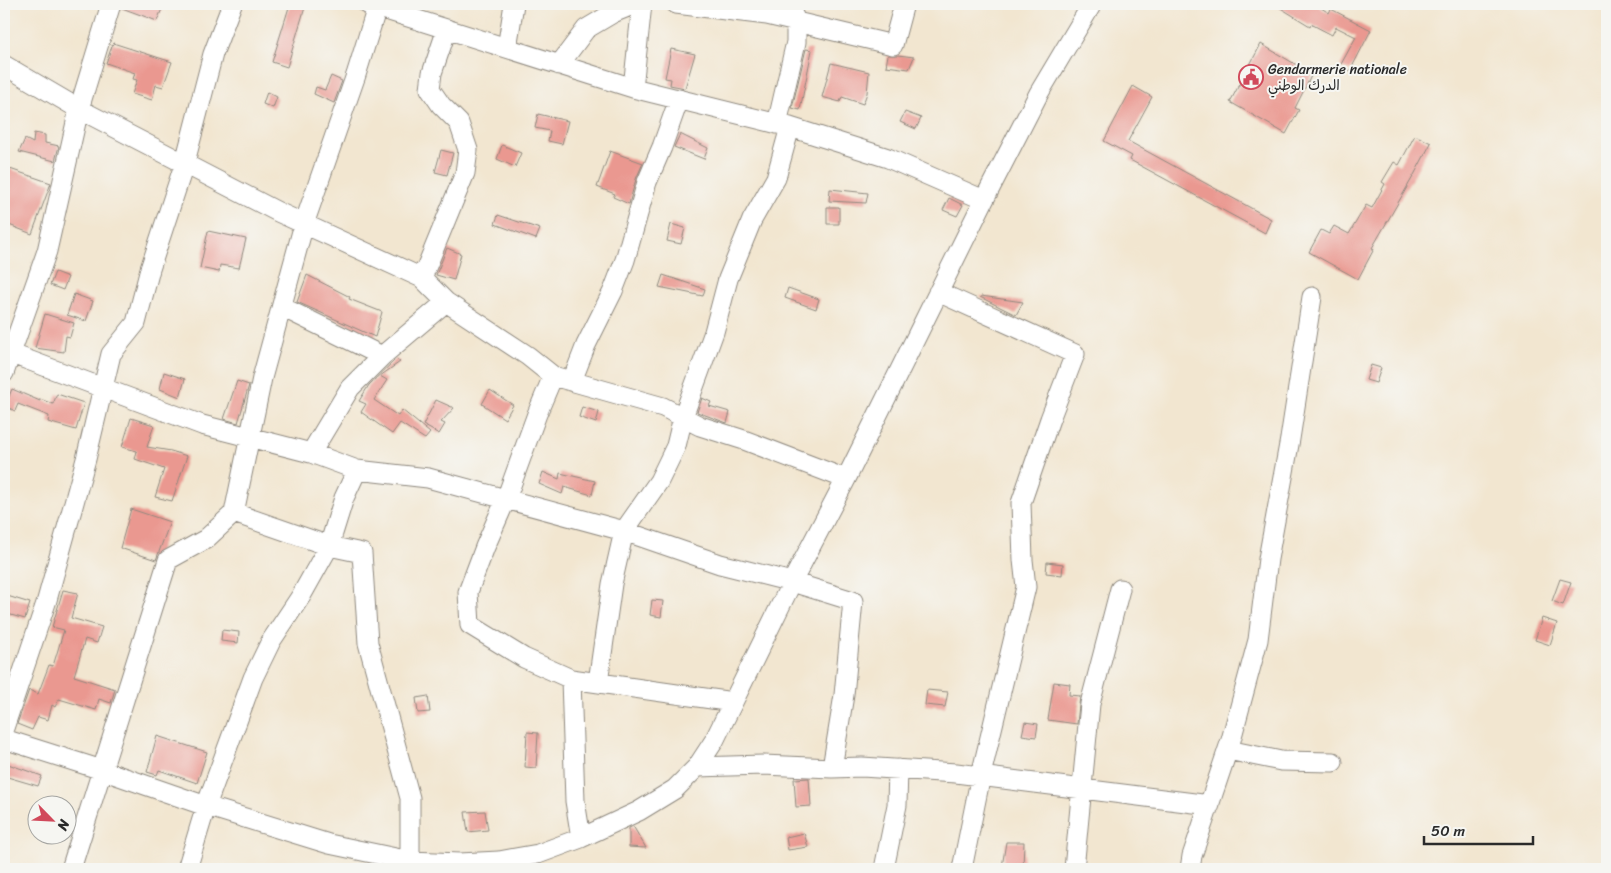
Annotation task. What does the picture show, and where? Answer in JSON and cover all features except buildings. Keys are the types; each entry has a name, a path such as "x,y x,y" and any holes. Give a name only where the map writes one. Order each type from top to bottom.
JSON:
{"street":[{"path":"4,373 7,352 47,251 78,109 111,4"},
{"path":"4,728 47,600 86,459 111,354 136,323 150,269 185,162 213,54 232,4"},
{"path":"507,48 514,4"},
{"path":"559,65 586,28 635,4"},
{"path":"633,88 642,4"},
{"path":"676,4 721,8 796,21 893,45 904,4"},
{"path":"598,682 612,584 624,531 659,481 676,446 683,417 714,332 731,271 752,220 776,178 796,42 796,21 788,4"},
{"path":"4,739 206,806 329,844 410,861 460,863 499,861 538,854 581,838 639,811 675,789 696,767 714,741 984,200 1039,93 1092,4"},
{"path":"71,869 168,560 206,539 234,513 262,378 304,224 374,5 633,88 784,126 888,158 984,200"},
{"path":"422,278 465,173 468,150 459,123 441,105 430,89 432,73 447,29"},
{"path":"4,65 78,109 185,162 278,212 422,278 446,302 528,356 553,376 662,407 700,426 744,440 846,479"},
{"path":"572,381 586,345 613,291 625,260 647,182 679,99"},
{"path":"938,292 1075,354 1021,503 1022,560 1026,587 981,776 962,869"},
{"path":"1190,869 1192,856 1228,750 1258,640 1268,559 1290,439 1312,297"},
{"path":"311,453 350,388 382,356 446,302"},
{"path":"282,307 382,356"},
{"path":"7,352 202,425 311,453 357,470 428,478 506,499 624,531 720,564 792,582 853,601 844,695 832,768"},
{"path":"553,376 536,414 506,499 468,592 470,625 524,658 571,679 733,702"},
{"path":"186,869 206,806 253,678 272,641 301,596 329,546 344,498 357,470"},
{"path":"234,513 329,546 362,553 368,643 410,798 410,861"},
{"path":"1074,869 1090,704 1120,589"},
{"path":"571,679 575,801 581,838"},
{"path":"1228,750 1281,761 1333,762"},
{"path":"696,767 763,765 898,769 981,776 1210,805"},
{"path":"884,869 897,805 898,769"}],"place":[{"name":"Gendarmerie nationale الدرك الوطني","path":"1251,77"}]}
